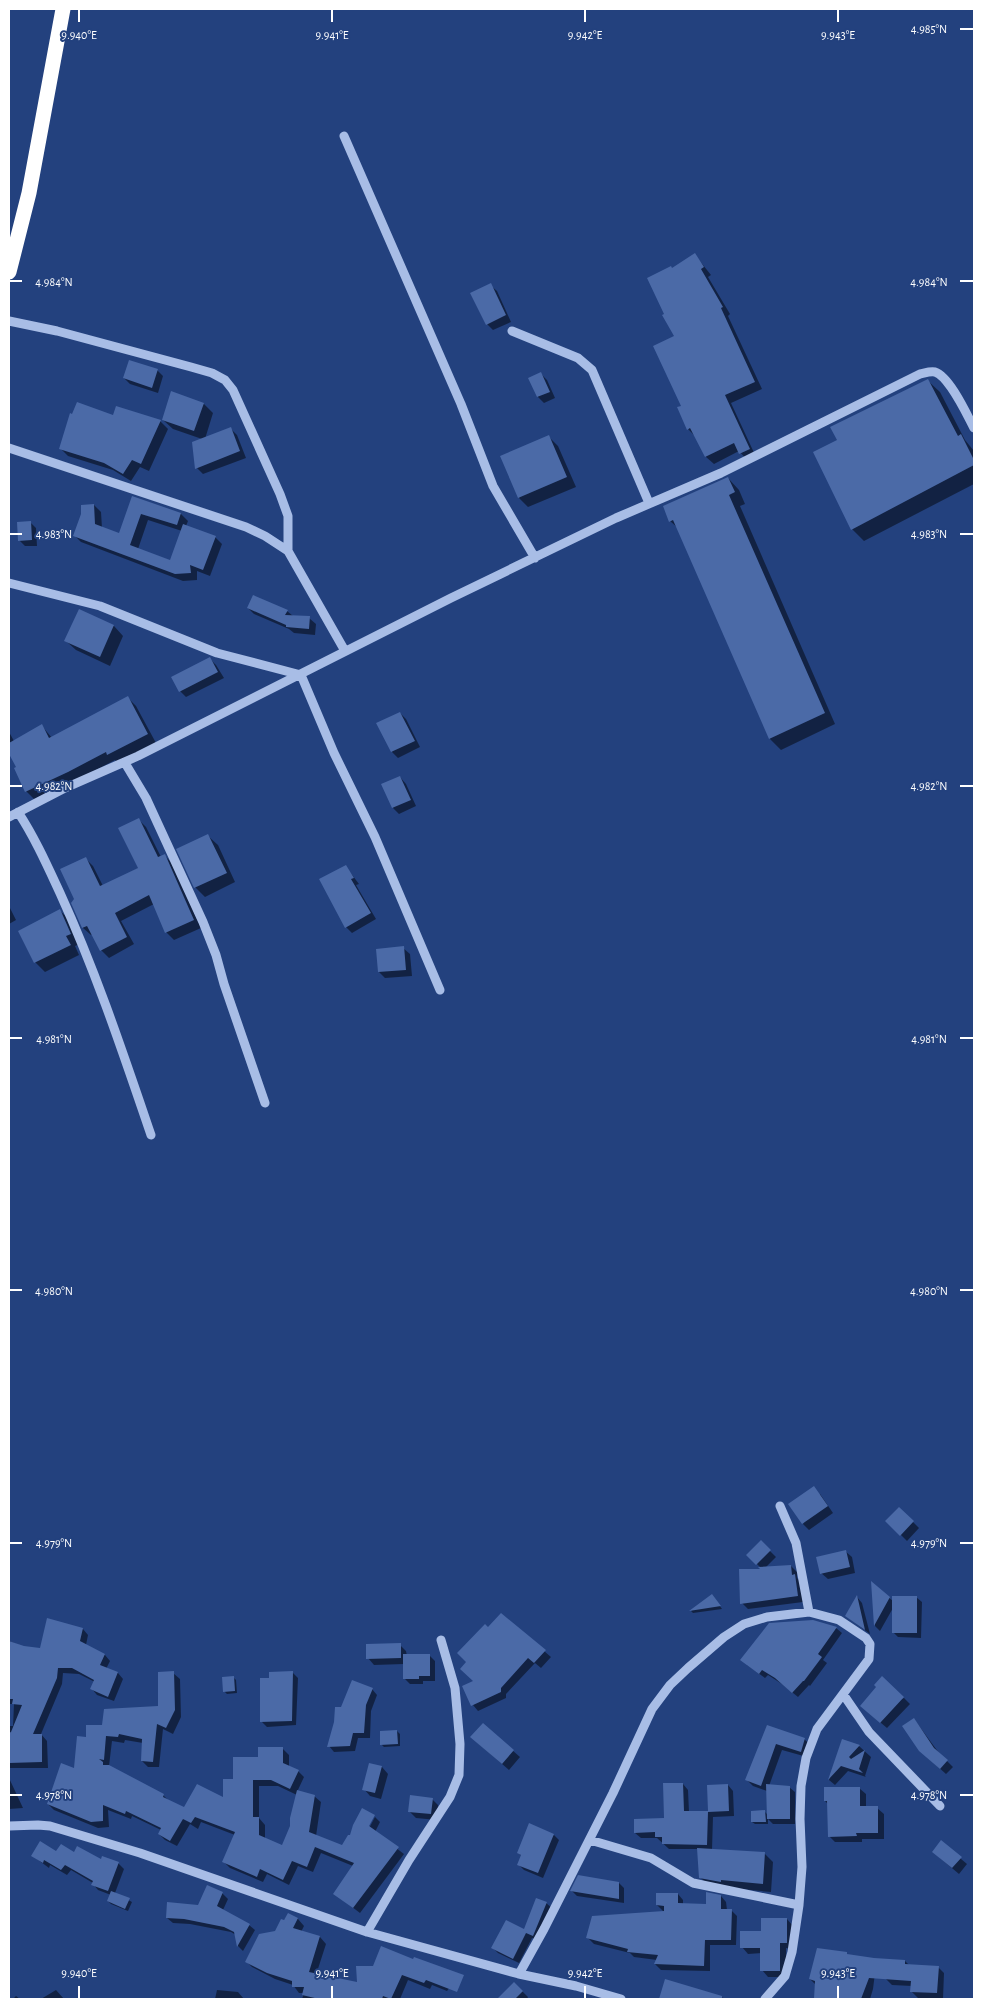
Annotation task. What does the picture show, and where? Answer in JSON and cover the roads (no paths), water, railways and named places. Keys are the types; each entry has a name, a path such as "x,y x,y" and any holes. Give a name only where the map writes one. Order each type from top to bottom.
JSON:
{"highway":[{"path":"9,272 29,192 63,9"}],"street":[{"path":"344,136 461,404 493,486 535,558"},
{"path":"9,321 57,331 212,373 225,380 233,390 243,410 280,494 288,516 288,551"},
{"path":"512,331 578,358 592,370 649,503"},
{"path":"9,817 63,789 125,763 302,675 345,651 535,558 649,503 721,473 920,374 936,372 941,376 951,388 974,428"},
{"path":"9,448 246,527 265,536 288,551 345,651"},
{"path":"9,583 100,606 218,653 302,675"},
{"path":"302,675 334,753 375,837 440,990"},
{"path":"125,763 150,806 203,922 216,955 224,984 265,1103"},
{"path":"18,812 37,842 79,934 105,1000 151,1135"},
{"path":"780,1506 796,1543 810,1612"},
{"path":"519,1974 590,1840 652,1709 670,1685 724,1637 744,1624 767,1617 810,1612 839,1620 866,1638 870,1644 869,1658 817,1729 806,1758 801,1786 802,1867 799,1906 792,1952 785,1976 765,1999"},
{"path":"367,1932 409,1860 450,1797 459,1775 460,1744 455,1688 441,1640"},
{"path":"843,1694 869,1732 940,1806"},
{"path":"9,1826 38,1824 59,1829 140,1853 367,1932 519,1974 576,1986 621,1999"},
{"path":"590,1840 645,1856 693,1883 799,1906"}]}
